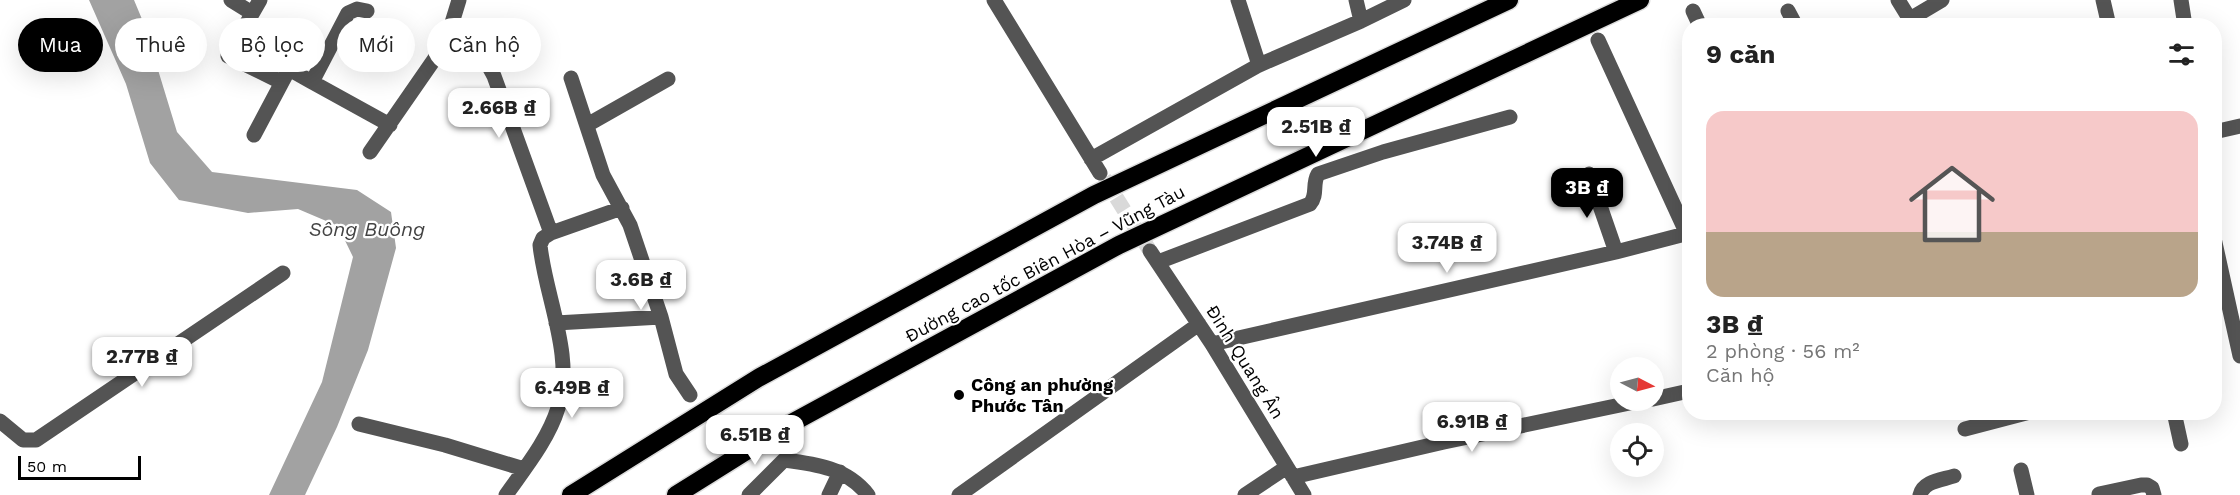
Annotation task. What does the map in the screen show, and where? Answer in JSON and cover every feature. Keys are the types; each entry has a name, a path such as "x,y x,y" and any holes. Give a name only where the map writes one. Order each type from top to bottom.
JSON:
{"highway":[{"name":"Đường cao tốc Biên Hòa – Vũng Tàu","path":"571,495 760,376 1094,195 1509,0"},
{"name":"Đường cao tốc Biên Hòa – Vũng Tàu","path":"676,495 788,425 1119,245 1640,0"}],"street":[{"path":"231,0 256,7 228,56 281,82"},
{"path":"453,18 459,0"},
{"path":"994,0 1100,173"},
{"path":"1238,0 1258,65"},
{"path":"1356,0 1361,21"},
{"path":"1091,159 1258,65 1404,0"},
{"path":"1898,0 1909,18"},
{"path":"1917,18 1942,0"},
{"path":"2103,0 2107,18"},
{"path":"2181,0 2184,18"},
{"path":"312,82 348,13 357,9 367,11"},
{"path":"1693,11 1696,18"},
{"path":"1788,11 1792,18"},
{"path":"1598,40 1682,220"},
{"path":"254,135 289,69 390,124"},
{"path":"370,152 427,70"},
{"path":"492,72 551,233"},
{"path":"571,78 603,175 630,225 661,317 676,374 690,395"},
{"path":"587,125 668,79"},
{"name":"Đinh Quang Ân","path":"1304,495 1212,344 1154,256 1310,204 1315,199 1314,186 1318,174 1383,152 1510,117"},
{"path":"2222,130 2240,126"},
{"path":"1589,174 1616,252"},
{"path":"506,495 549,430 559,408 564,377 540,245 543,238 551,233 622,208"},
{"path":"1212,344 1616,252 1682,235"},
{"path":"0,421 23,440 36,440 283,273"},
{"path":"2222,274 2240,356"},
{"path":"556,323 661,317"},
{"path":"959,495 1199,324"},
{"path":"1664,397 1682,393"},
{"path":"1245,495 1290,472 1610,407"},
{"path":"1965,429 1984,420"},
{"path":"2176,420 2181,444"},
{"path":"359,424 445,445 524,469"},
{"path":"748,495 784,460 826,466 840,472 868,495"},
{"path":"2021,470 2027,495"},
{"path":"829,495 840,472"},
{"path":"1920,495 1928,484 1954,476"},
{"path":"2099,494 2147,485 2152,488 2154,495"}],"water":[{"name":"Sông Buông","path":"89,0 134,0 142,18 115,18 115,59 103,32 103,18 97,18"},
{"name":"Sông Buông","path":"121,72 159,72 177,132 212,172 357,190 391,212 396,248 368,350 337,427 305,495 269,495 322,382 353,257 338,226 298,209 248,213 179,200 150,163"}],"tunnel":[{"path":"1104,178 1150,251"}],"place":[{"name":"Công an phường Phước Tân","path":"959,395"}]}
